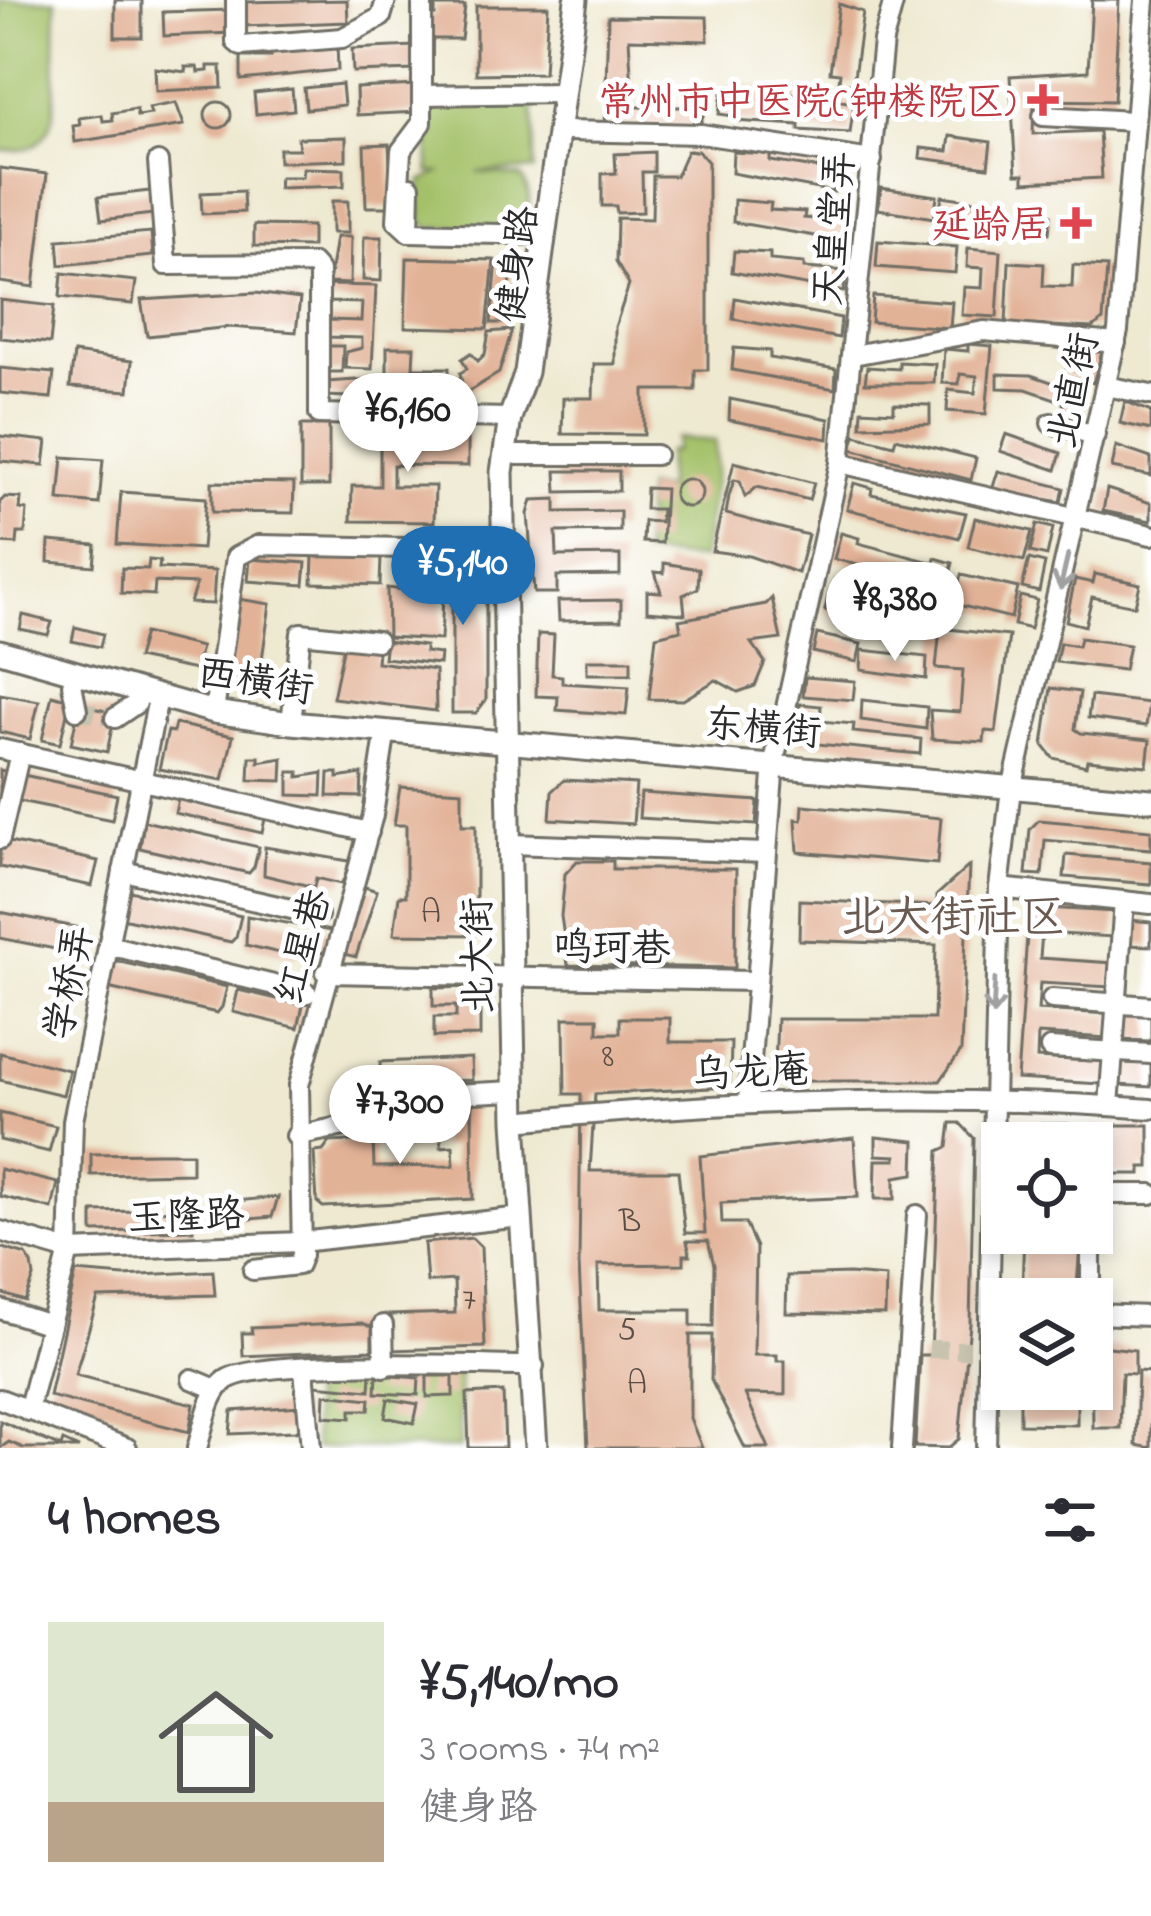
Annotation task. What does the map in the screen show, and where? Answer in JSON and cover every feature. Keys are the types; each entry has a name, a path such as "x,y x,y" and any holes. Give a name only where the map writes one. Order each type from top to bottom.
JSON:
{"main road":[{"name":"健身路","path":"514,746 502,472 510,418 526,372 576,0"},
{"name":"健身路","path":"514,746 517,455 540,363 566,131 589,0"},
{"name":"西横街","path":"0,651 214,712 514,746"},
{"name":"西横街","path":"0,663 212,721 384,742 514,746"},
{"name":"东横街","path":"514,746 1151,804"},
{"name":"北大街","path":"514,746 521,1217 536,1448"},
{"name":"北大街","path":"517,977 514,1091 547,1448"}],"street":[{"path":"236,0 236,42 241,46 342,38 381,17 386,0"},
{"path":"422,0 422,123 401,151 396,173 397,221 409,232 542,235"},
{"name":"天皇堂弄","path":"748,1100 773,767 840,463 883,41 894,0"},
{"name":"北直街","path":"994,1278 990,1099 999,888 1011,791 1116,343 1145,0"},
{"path":"422,95 560,93"},
{"path":"1042,116 1133,121"},
{"path":"566,131 700,134 872,160"},
{"path":"158,162 166,265 313,264 320,271 319,414 510,418"},
{"path":"409,232 410,187"},
{"path":"1128,194 1151,194"},
{"path":"853,355 984,331 1116,343"},
{"path":"1106,386 1151,395"},
{"path":"1051,423 1095,435"},
{"path":"517,455 656,455"},
{"path":"840,463 1151,535"},
{"path":"214,712 236,557 244,549 259,544 504,550"},
{"path":"291,723 301,633 377,641"},
{"path":"72,684 77,710"},
{"path":"115,718 146,705"},
{"name":"学桥弄","path":"28,1411 69,1251 73,1121 140,780 146,705"},
{"name":"红星巷","path":"301,1242 296,1136 299,1085 326,973 369,832 384,742"},
{"path":"0,839 10,751 369,832"},
{"path":"516,844 766,853"},
{"path":"122,871 318,915"},
{"path":"999,888 1151,904"},
{"path":"1109,1106 1124,901"},
{"path":"108,945 307,993"},
{"name":"鸣珂巷","path":"326,973 754,980"},
{"path":"1052,999 1151,1006"},
{"path":"1050,1048 1151,1054"},
{"path":"296,1136 397,1115 434,1095 514,1091"},
{"name":"乌龙庵","path":"520,1120 748,1100 990,1099 1151,1108"},
{"path":"1113,1194 1151,1194"},
{"path":"902,1448 916,1215"},
{"name":"玉隆路","path":"0,1231 69,1251 301,1242 521,1217"},
{"path":"254,1270 298,1265 301,1242"},
{"path":"0,1309 50,1325"},
{"path":"1113,1314 1151,1314"},
{"path":"382,1325 384,1367"},
{"name":"北直街","path":"981,1345 981,1378"},
{"path":"908,1348 929,1349"},
{"path":"197,1448 216,1389 231,1376 304,1369 534,1366"},
{"path":"304,1369 310,1448"},
{"path":"192,1378 216,1389"},
{"path":"0,1399 127,1448"},
{"name":"北直街","path":"983,1410 986,1448"}],"green space":[{"path":"0,0 56,0 54,114 47,133 20,150 0,150"},
{"path":"533,100 534,170 477,172 521,177 529,200 522,220 508,230 428,227 421,220 421,182 439,173 429,172 428,101"},
{"path":"676,438 715,441 716,472 702,559 643,554 646,488 666,489 667,451 675,451"},
{"path":"309,1372 459,1373 460,1448 315,1448"}],"building":[{"path":"115,0 142,0 142,37 115,37"},
{"path":"347,0 348,22 243,26 242,2"},
{"path":"1092,0 1119,0 1114,101 1034,100 1033,134 1099,131 1102,178 1024,182 1024,174 1016,174 1010,76 1088,71"},
{"path":"839,4 863,12 853,84 839,82 840,73 830,72"},
{"path":"435,6 465,6 461,39 426,39 426,15 435,15"},
{"path":"476,6 548,6 544,73 476,74"},
{"path":"231,10 232,33 164,36 163,12"},
{"path":"608,16 707,17 708,41 629,39 633,107 698,107 704,113 699,127 605,123"},
{"path":"337,44 338,70 241,80 241,57 271,57 271,51 297,51 297,45"},
{"path":"414,46 415,70 353,72 352,49"},
{"path":"208,66 221,66 222,88 156,91 155,68 186,72 185,67 197,67 198,72 208,71"},
{"path":"342,84 344,105 306,109 304,88"},
{"path":"417,85 418,112 357,115 356,88"},
{"path":"741,85 854,103 850,133 734,121 734,116 719,114 723,87 740,90"},
{"path":"292,89 294,110 256,114 254,93"},
{"path":"218,102 231,115 218,128 205,115"},
{"path":"176,103 184,125 75,142 73,126 80,125 79,118 102,115 103,121 113,120 112,113 136,109 137,116 151,114 149,108"},
{"path":"950,136 991,142 988,167 920,158 921,148 948,151"},
{"path":"346,137 346,160 279,162 279,149 299,149 298,138"},
{"path":"389,144 392,207 366,207 364,145"},
{"path":"687,151 698,151 708,162 708,370 695,370 695,390 644,390 644,435 562,434 563,398 593,398 594,364 615,364 615,327 629,285 616,262 617,218 652,219 653,176 676,176"},
{"path":"654,152 654,172 642,172 643,212 617,213 616,206 602,206 602,174 616,173 615,154"},
{"path":"733,152 770,154 770,161 835,171 834,192 732,173"},
{"path":"0,168 47,174 34,287 0,282"},
{"path":"303,168 344,169 344,186 279,188 280,177 302,177"},
{"path":"881,188 937,196 934,218 878,209"},
{"path":"150,191 153,214 101,220 98,197"},
{"path":"243,191 244,212 202,214 201,193"},
{"path":"942,196 997,204 994,228 938,219"},
{"path":"734,200 771,203 770,210 805,212 804,218 846,221 844,241 733,222"},
{"path":"332,201 348,201 348,233 332,233"},
{"path":"1008,212 1051,215 1049,233 1007,230"},
{"path":"254,225 312,226 312,247 254,246"},
{"path":"151,232 153,256 60,265 58,240"},
{"path":"336,237 351,237 350,284 329,283"},
{"path":"364,237 382,237 381,281 363,280"},
{"path":"878,241 957,247 955,273 876,267"},
{"path":"968,248 1001,251 997,317 962,315 964,287 982,288 983,268 967,267"},
{"path":"734,251 770,253 770,260 845,271 844,292 732,272"},
{"path":"407,258 494,260 487,329 405,327"},
{"path":"497,261 513,261 506,323 491,323"},
{"path":"1009,262 1044,264 1043,286 1072,287 1073,265 1107,267 1103,320 1093,328 1006,324"},
{"path":"62,273 136,281 133,304 60,297"},
{"path":"329,285 376,286 372,369 345,368 346,352 362,348 362,338 328,337 328,320 361,321 362,303 328,302"},
{"path":"256,293 300,299 296,332 230,327 147,336 141,300"},
{"path":"873,296 952,302 950,328 871,322"},
{"path":"735,298 841,318 839,338 733,319"},
{"path":"0,300 54,306 50,343 0,338"},
{"path":"512,330 499,373 464,394 460,373 467,369 462,359 471,353 478,361 485,354 489,332"},
{"path":"1072,340 1104,345 1093,383 1065,375"},
{"path":"968,344 992,346 986,414 947,411 948,390 975,393 977,376 960,374 959,384 942,383 944,349 968,351"},
{"path":"329,346 343,346 342,372 328,372"},
{"path":"387,347 414,347 413,368 449,368 449,401 387,401"},
{"path":"734,348 770,351 770,358 836,369 835,389 732,370"},
{"path":"74,353 132,361 129,391 70,387"},
{"path":"899,362 935,364 934,383 865,383 867,367 899,369"},
{"path":"0,368 54,373 51,398 0,393"},
{"path":"998,374 1031,375 1086,394 1076,424 1059,418 1064,402 1026,389 998,388"},
{"path":"369,380 369,398 327,396 327,382"},
{"path":"730,399 829,419 828,439 729,420"},
{"path":"1125,401 1151,412 1151,430 1120,423"},
{"path":"894,404 930,405 930,424 861,426 862,410 894,412"},
{"path":"301,425 329,425 329,486 301,486"},
{"path":"380,428 439,434 439,428 455,428 455,434 468,434 468,466 393,465 393,486 435,486 434,522 351,521 352,486 380,486"},
{"path":"1006,434 1061,453 1056,470 1000,451"},
{"path":"855,435 894,445 896,438 976,458 971,480 851,449"},
{"path":"0,436 47,441 44,465 0,461"},
{"path":"1116,446 1151,458 1151,476 1112,468"},
{"path":"63,457 103,460 99,504 59,500"},
{"path":"734,462 814,483 809,500 757,487 745,497 740,481 734,480 729,496 726,514 808,535 798,573 749,556 712,551"},
{"path":"556,471 619,471 619,491 557,492"},
{"path":"998,471 1064,488 1061,502 992,490"},
{"path":"688,479 698,483 702,493 698,503 688,507 678,503 674,493 678,483"},
{"path":"212,482 294,483 293,513 212,512"},
{"path":"854,483 872,488 871,494 966,513 959,538 847,509"},
{"path":"646,488 665,489 662,543 643,542 644,521 660,522 661,509 645,509"},
{"path":"1107,489 1151,503 1151,521 1103,511"},
{"path":"121,492 206,498 202,549 117,544"},
{"path":"5,497 21,498 20,509 27,510 25,533 18,533 17,544 1,543 0,502"},
{"path":"556,499 556,512 620,511 620,531 556,532 557,556 620,555 620,575 557,576 557,593 534,593 528,514 532,500"},
{"path":"975,518 1032,531 1024,561 968,547"},
{"path":"1037,524 1053,528 1047,556 1030,552"},
{"path":"841,533 859,538 858,543 934,563 935,558 953,563 946,588 834,559"},
{"path":"49,541 96,545 94,566 48,562"},
{"path":"313,556 381,557 380,585 312,583"},
{"path":"250,559 306,563 304,585 248,581"},
{"path":"1029,559 1045,563 1039,592 1022,588"},
{"path":"149,560 160,561 159,568 215,571 213,604 190,603 196,584 155,582 154,595 121,593 122,568 148,569"},
{"path":"664,563 699,569 698,588 683,595 685,614 647,611 647,591 661,592 655,572 664,573"},
{"path":"402,565 486,567 486,700 476,713 452,713 452,583 403,580"},
{"path":"1095,574 1140,584 1135,606 1092,597 1085,626 1066,621 1075,579 1093,583"},
{"path":"961,575 1018,588 1011,618 954,604"},
{"path":"387,588 443,595 441,640 388,637"},
{"path":"830,589 915,611 909,633 825,610"},
{"path":"1020,596 1037,600 1030,629 1014,625"},
{"path":"772,598 781,639 751,643 765,662 755,686 738,692 716,680 683,700 649,699 656,636 681,630 679,620 766,604"},
{"path":"238,599 270,604 258,687 230,683 226,676"},
{"path":"621,600 621,620 559,621 558,601"},
{"path":"23,615 52,622 48,635 20,629"},
{"path":"75,627 103,634 100,647 72,641"},
{"path":"940,628 1009,636 996,732 985,731 984,742 932,739 930,710 960,712 963,670 936,668"},
{"path":"144,633 201,647 195,670 137,658"},
{"path":"538,634 554,635 552,675 562,676 562,683 629,687 626,715 557,710 558,697 536,696"},
{"path":"817,634 861,644 857,662 813,652"},
{"path":"1080,638 1129,645 1124,670 1056,662 1060,643 1078,646"},
{"path":"386,641 425,646 425,652 440,654 439,664 384,658"},
{"path":"344,645 378,651 377,662 435,670 436,711 333,698"},
{"path":"862,650 927,657 926,679 861,670"},
{"path":"587,660 631,660 631,674 587,674"},
{"path":"805,677 855,681 853,700 803,696"},
{"path":"1051,688 1080,692 1075,729 1081,733 1150,740 1147,766 1087,760 1086,766 1053,758 1043,745"},
{"path":"0,694 39,701 30,739 0,732"},
{"path":"52,695 70,700 60,744 42,740"},
{"path":"1091,696 1149,703 1146,726 1088,718"},
{"path":"862,700 927,707 926,729 861,720"},
{"path":"800,704 821,706 820,721 854,724 853,732 921,739 920,754 797,742"},
{"path":"79,705 115,713 107,752 71,744"},
{"path":"175,724 233,736 223,780 159,769 168,731 173,732"},
{"path":"250,757 259,757 259,762 283,758 282,781 249,780"},
{"path":"0,770 117,795 112,820 0,797"},
{"path":"289,772 299,772 299,777 323,773 322,796 289,795"},
{"path":"329,773 338,773 338,778 362,774 361,797 328,796"},
{"path":"564,780 636,784 633,824 550,819 552,791"},
{"path":"400,787 462,791 462,825 476,825 476,935 394,934 399,896 406,896 406,825 394,825"},
{"path":"641,793 758,801 756,825 639,818"},
{"path":"178,799 265,819 262,833 175,813"},
{"path":"803,805 941,818 937,864 798,852 796,819 802,820"},
{"path":"1039,820 1151,830 1151,849 1045,840 1042,875 1026,874 1030,829"},
{"path":"144,821 259,847 254,867 249,873 140,848"},
{"path":"0,840 98,861 92,886 0,867"},
{"path":"265,847 349,861 345,877 341,884 316,878 314,887 264,875"},
{"path":"1066,855 1151,862 1151,884 1064,877"},
{"path":"577,861 613,861 613,869 736,869 735,968 568,965 561,916 565,874"},
{"path":"969,866 961,1051 940,1081 790,1081 775,1067 777,1019 934,1019 936,945 799,940 800,900 937,906 937,895"},
{"path":"365,887 377,891 356,957 344,954"},
{"path":"125,890 241,916 236,937 231,942 122,918"},
{"path":"1029,907 1116,912 1114,937 1042,933 1040,958 1113,963 1111,987 1040,983 1038,1010 1111,1014 1110,1038 1038,1034 1037,1058 1151,1064 1151,1087 1017,1079"},
{"path":"0,912 80,928 75,953 0,938"},
{"path":"247,916 331,931 327,947 323,953 298,948 296,957 246,945"},
{"path":"1129,920 1151,922 1151,946 1127,945"},
{"path":"112,960 227,987 222,1007 217,1013 108,988"},
{"path":"480,987 480,1036 434,1037 434,1017 456,1017 456,1006 433,1006 433,988"},
{"path":"238,990 303,1005 298,1028 233,1012"},
{"path":"1122,1011 1151,1012 1151,1041 1120,1040"},
{"path":"564,1018 598,1018 598,1033 620,1033 620,1018 670,1018 670,1042 731,1042 730,1087 595,1094 590,1171 678,1171 685,1233 705,1233 700,1156 854,1138 858,1197 721,1203 722,1223 745,1223 756,1247 754,1355 777,1355 777,1361 785,1361 785,1395 745,1394 769,1448 745,1448 711,1380 712,1335 690,1335 690,1418 702,1448 588,1448 579,1265 581,1094 565,1094","holes":["687,1241 708,1241 714,1265 713,1326 691,1326 691,1310 599,1310 598,1265 684,1264 684,1255 690,1255"]},
{"path":"0,1053 69,1070 63,1095 0,1080"},
{"path":"471,1058 472,1080 409,1082 409,1088 381,1089 380,1062"},
{"path":"466,1097 472,1104 473,1199 323,1207 317,1202 314,1152 323,1151 330,1142 373,1140 374,1167 454,1166 453,1146 441,1147 441,1135 436,1136 434,1099"},
{"path":"0,1113 56,1126 49,1152 0,1140"},
{"path":"951,1123 960,1123 974,1138 970,1324 959,1439 948,1448 915,1447 920,1355 931,1355 939,1151 948,1147"},
{"path":"1113,1125 1149,1125 1149,1167 1141,1167 1141,1174 1113,1174"},
{"path":"876,1137 915,1141 914,1174 895,1177 895,1199 875,1199 876,1160 896,1160 896,1156 876,1155"},
{"path":"192,1153 192,1173 91,1175 91,1154"},
{"path":"0,1169 58,1183 52,1209 0,1196"},
{"path":"278,1197 272,1217 216,1222 215,1203"},
{"path":"193,1210 193,1230 93,1232 93,1212"},
{"path":"472,1238 481,1247 485,1347 390,1350 389,1315 455,1313 454,1280 427,1282 424,1243"},
{"path":"0,1247 26,1255 32,1264 34,1277 25,1301 0,1293"},
{"path":"1023,1254 1079,1254 1078,1278 1022,1278"},
{"path":"213,1271 215,1295 98,1298 75,1375 194,1404 189,1432 49,1396 76,1272 124,1276"},
{"path":"787,1276 886,1277 885,1315 786,1313"},
{"path":"362,1323 372,1327 372,1350 243,1356 242,1333 252,1333 251,1328"},
{"path":"1113,1347 1135,1350 1135,1374 1122,1373 1120,1428 1093,1428 1093,1410 1113,1410"},
{"path":"1138,1371 1151,1372 1151,1448 1136,1445"},
{"path":"314,1372 371,1374 370,1390 314,1385"},
{"path":"377,1375 419,1378 418,1395 376,1393"},
{"path":"427,1376 453,1376 453,1396 427,1397"},
{"path":"503,1392 505,1448 469,1448 467,1394"},
{"path":"325,1394 370,1399 369,1410 351,1410 351,1418 324,1416"},
{"path":"388,1399 418,1404 414,1423 385,1417"},
{"path":"300,1406 305,1427 295,1431 230,1434 232,1411"},
{"path":"1020,1410 1077,1410 1077,1425 1020,1424"},
{"path":"0,1421 61,1447 63,1441 79,1448 23,1448 9,1442 0,1448"}],"tunnel":[{"path":"77,710 115,718"},
{"path":"929,1349 970,1350"}],"place":[{"name":"常州市中医院(钟楼院区)","path":"1043,100"},
{"name":"延龄居","path":"1076,223"}],"district":[{"name":"北大街社区","path":"953,915"}]}
